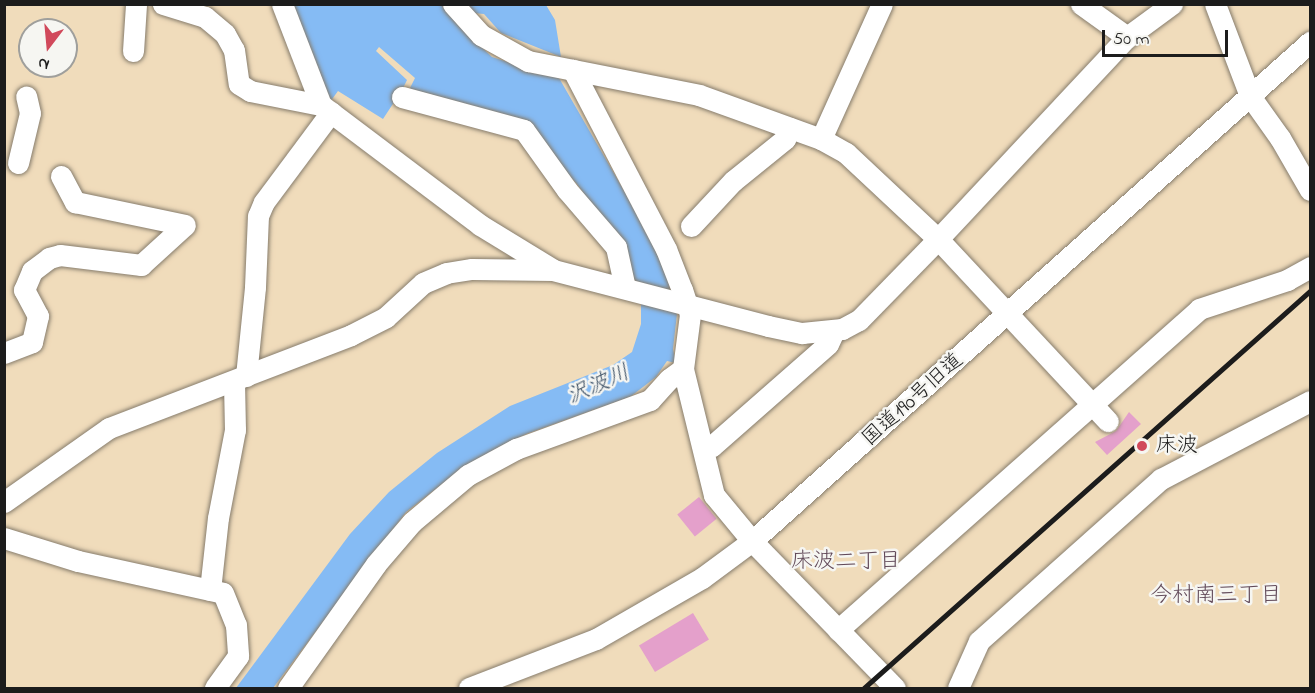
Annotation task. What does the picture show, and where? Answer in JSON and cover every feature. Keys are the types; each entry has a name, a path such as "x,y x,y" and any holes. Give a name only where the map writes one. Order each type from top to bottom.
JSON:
{"street":[{"path":"133,51 136,4"},
{"path":"163,4 204,17 225,34 234,50 239,84 250,91 326,109 480,225 553,270"},
{"path":"282,4 326,109"},
{"path":"821,139 882,4"},
{"path":"1081,4 1127,37"},
{"path":"4,502 109,428 351,335 386,317 423,283 446,273 472,269 553,270 802,333 834,331 859,320 1127,37 1172,4"},
{"path":"1215,4 1250,96 1280,138 1311,190"},
{"path":"460,13 499,48 528,61 699,95 821,139 846,153 938,239 1108,421"},
{"name":"国道190号旧道","path":"469,688 596,639 702,578 752,541 1311,42"},
{"path":"573,70 666,249 684,304 690,314 677,373 704,447 714,495 752,541 895,688"},
{"path":"18,163 30,113 26,96"},
{"path":"402,97 524,130 567,190 615,247 628,289"},
{"path":"210,590 218,518 235,430 240,379 255,287 258,216 264,202 326,109"},
{"path":"691,226 733,181 785,139 790,128"},
{"path":"4,353 32,342 38,316 24,290 32,271 49,258 60,255 141,266 185,225 75,202 61,176"},
{"path":"838,630 1199,309 1287,280 1311,267"},
{"path":"704,447 712,446 828,344 834,331"},
{"path":"288,688 376,564 412,522 468,475 516,449 650,400 677,373"},
{"path":"958,688 979,641 1161,479 1311,401"},
{"path":"4,538 78,561 223,593 231,610 238,656 215,688"}],"water":[{"name":"沢波川","path":"441,4 445,9 450,4 546,5 555,20 561,57 501,33 484,14 473,13 459,26 492,57 559,78 661,255 677,314 673,349 676,363 667,361 656,377 630,397 526,434 459,471 406,512 273,688 236,688 350,534 389,492 437,453 510,406 613,365 632,352 641,324 641,302 627,255 577,184 521,124 402,90 383,119 338,91 330,102 291,5"}],"pier":[{"path":"379,47 415,78 408,92 402,90 407,80 376,51"}],"building":[{"path":"1129,412 1141,424 1107,455 1095,442 1116,431"},
{"path":"699,497 717,519 695,536 677,515"},
{"path":"693,613 709,640 655,672 639,645"}],"railway":[{"path":"864,688 1310,291"}],"place":[{"name":"床波","path":"1142,446"}],"district":[{"name":"床波二丁目","path":"846,563"},
{"name":"今村南三丁目","path":"1216,597"}]}
